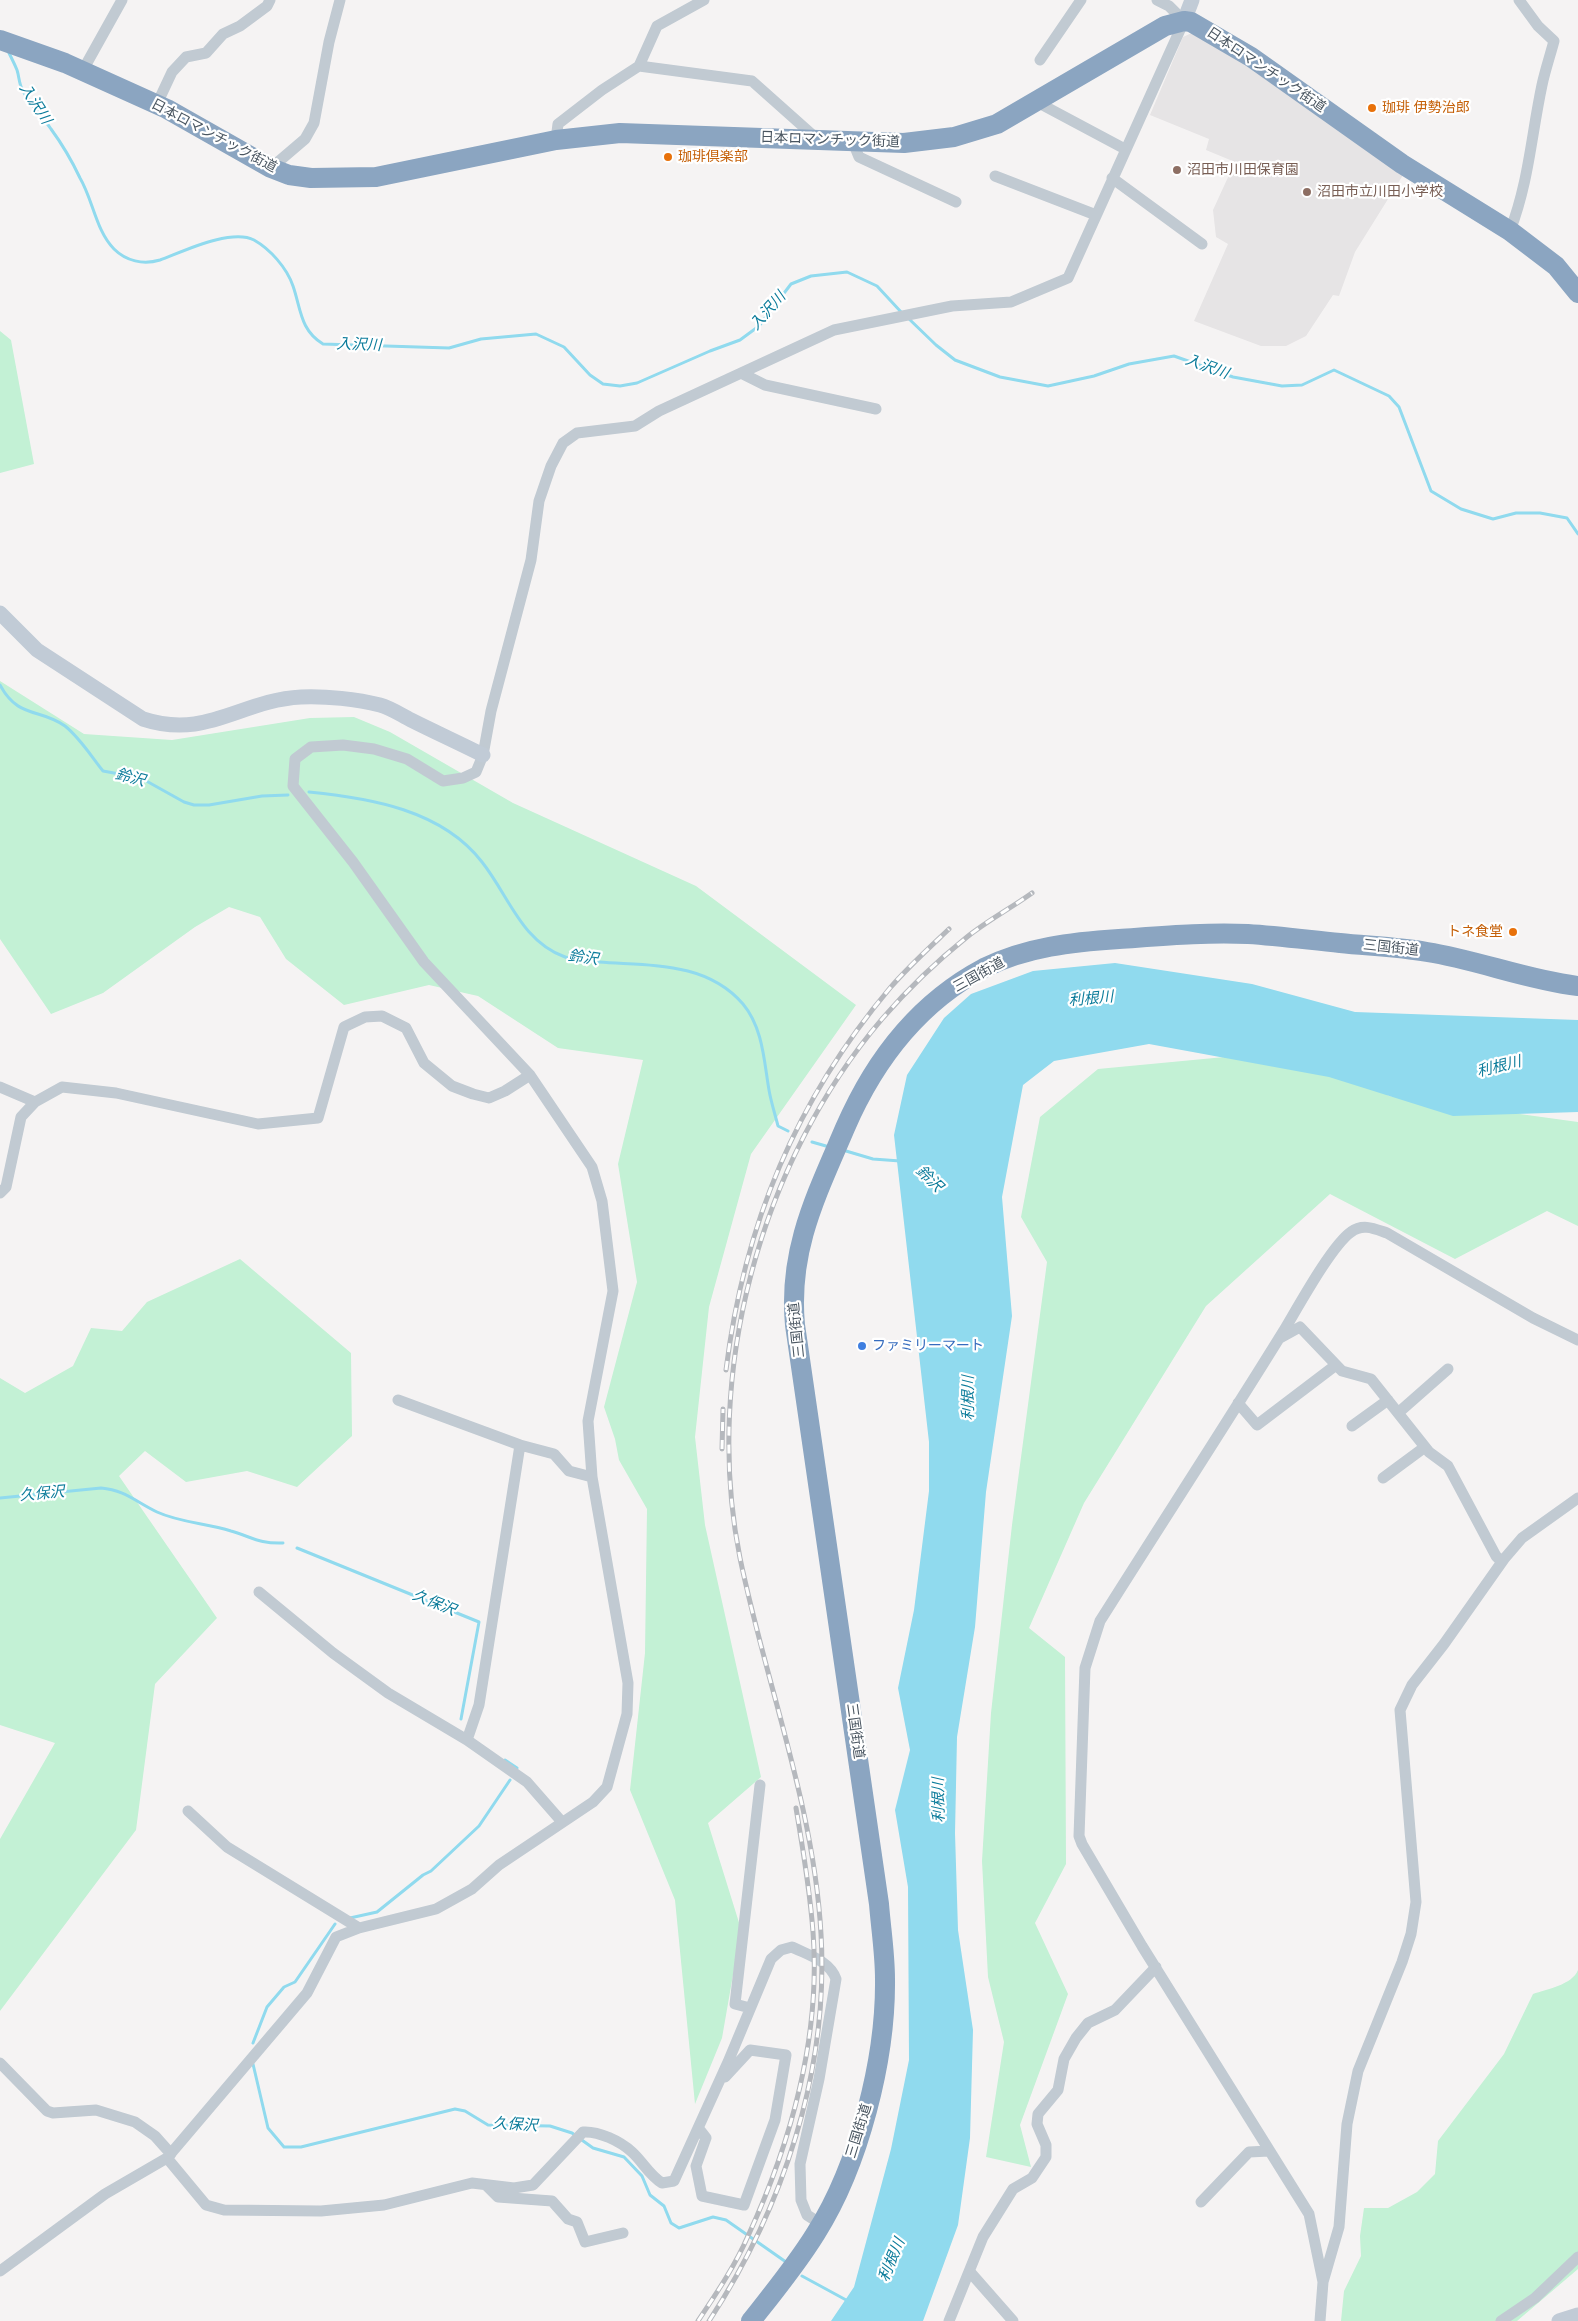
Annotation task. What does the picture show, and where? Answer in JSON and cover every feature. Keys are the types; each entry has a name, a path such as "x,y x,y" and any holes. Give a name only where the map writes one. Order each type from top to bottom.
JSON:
{"highway":[{"name":"日本ロマンチック街道","path":"0,40 83,70 157,104 271,168 289,175 311,178 376,177 556,140 620,133 816,138 904,143 954,137 997,124 1151,32 1184,21 1199,26 1251,57 1402,164 1510,231 1556,266 1576,289"},
{"name":"三国街道","path":"750,2321 788,2275 821,2224 849,2165 868,2104 881,2039 885,1978 870,1838 795,1325 793,1287 796,1260 817,1193 853,1110 882,1058 899,1036 923,1011 956,985 984,968 1038,949 1095,941 1201,934 1246,934 1392,947 1469,960 1521,975 1578,986"}],"street":[{"path":"83,70 122,0"},
{"path":"157,104 172,72 186,57 206,53 223,34 240,26 267,6 270,0"},
{"path":"271,168 305,139 314,123 329,42 340,0"},
{"path":"556,140 558,124 602,90 639,66 657,26 704,0"},
{"path":"1040,60 1081,0"},
{"path":"1157,0 1169,6 1184,21"},
{"path":"0,2271 105,2194 169,2156 307,1993 336,1938 359,1928 436,1909 472,1889 500,1865 593,1802 607,1787 627,1714 628,1683 592,1477 588,1421 613,1291 602,1202 592,1168 530,1075 424,962 353,862 293,786 295,759 310,747 343,745 374,749 407,759 442,781 463,778 476,772 483,755 491,711 531,560 539,501 551,466 563,443 577,433 635,426 659,411 834,330 952,306 1011,302 1068,278 1192,0"},
{"path":"1510,231 1524,192 1542,84 1554,41 1538,26 1519,0"},
{"path":"639,66 752,81 816,138"},
{"path":"1035,102 1125,149"},
{"path":"852,140 860,156 956,202"},
{"path":"995,176 1096,215"},
{"path":"1112,178 1202,244"},
{"path":"741,373 765,385 876,409"},
{"path":"0,613 37,650 143,719 160,725 179,727 200,725 266,703 301,697 356,701 381,706 483,755"},
{"path":"0,1193 6,1187 21,1117 35,1102 62,1088 116,1093 258,1124 318,1118 344,1027 365,1018 382,1016 406,1028 424,1063 452,1086 489,1098 506,1091 530,1075"},
{"path":"0,1087 35,1102"},
{"path":"1323,2282 1309,2214 1156,1967 1079,1836 1086,1668 1100,1620 1340,1243 1351,1232 1361,1227 1371,1227 1387,1233 1533,1318 1578,1340"},
{"path":"1278,1339 1300,1328 1336,1365 1351,1374 1371,1379 1424,1447 1448,1466 1496,1556 1502,1562"},
{"path":"1238,1402 1257,1425 1336,1365"},
{"path":"1398,1413 1448,1369"},
{"path":"398,1400 520,1445 554,1454 569,1471 592,1477"},
{"path":"1352,1426 1388,1400"},
{"path":"467,1740 479,1705 520,1445"},
{"path":"1383,1478 1424,1447"},
{"path":"1320,2321 1323,2282 1339,2227 1348,2124 1358,2071 1402,1962 1411,1934 1416,1902 1400,1710 1412,1685 1444,1644 1502,1562 1522,1538 1578,1498"},
{"path":"260,1592 333,1652 388,1693 467,1740 527,1782 562,1822"},
{"path":"750,2008 735,2004 760,1785"},
{"path":"188,1811 227,1847 359,1928"},
{"path":"0,2062 47,2111 53,2113 96,2110 135,2122 156,2136 206,2205 224,2210 322,2211 384,2205 472,2183 514,2188 532,2185 543,2177 571,2141 583,2132 592,2131 610,2138 632,2152 652,2177 662,2183 674,2181 772,1959 781,1950 792,1947 828,1965 834,1971 836,1979 819,2079 800,2164 801,2200 807,2215 821,2224"},
{"path":"949,2321 983,2237 1013,2189 1032,2178 1046,2157 1046,2145 1037,2124 1038,2114 1058,2090 1064,2059 1076,2038 1088,2023 1115,2010 1156,1967"},
{"path":"699,2128 706,2138 696,2166 702,2196 744,2205 775,2120 786,2056 750,2050 718,2084"},
{"path":"1201,2202 1249,2152 1269,2151"},
{"path":"486,2185 498,2197 552,2201 568,2219 577,2222 585,2242 623,2233"},
{"path":"1501,2321 1535,2298 1578,2257"},
{"path":"970,2272 1013,2321"},
{"path":"1559,2321 1578,2315"}],"shaded area":[{"name":"沼田市立川田小学校","path":"1194,32 1239,59 1403,175 1355,252 1339,296 1333,295 1306,336 1286,346 1261,346 1194,321 1228,244 1216,237 1213,210 1235,162 1206,150 1209,139 1150,115 1183,37"}],"green space":[{"path":"0,331 11,340 34,464 0,473"},
{"path":"0,681 84,734 172,740 310,718 354,717 390,732 513,803 696,886 856,1005 751,1154 709,1307 695,1437 705,1525 761,1777 708,1823 741,1929 722,2038 695,2104 675,1900 630,1790 645,1653 647,1509 619,1460 615,1439 604,1407 637,1282 618,1164 643,1060 558,1048 478,996 429,985 344,1005 286,959 260,917 229,907 195,927 103,993 51,1014 0,939"},
{"path":"1309,1049 1389,1096 1578,1122 1578,1226 1547,1211 1455,1259 1330,1194 1206,1306 1084,1503 1029,1628 1065,1657 1066,1864 1035,1923 1068,1994 1020,2125 1031,2167 986,2157 1004,2042 988,1977 982,1861 991,1713 1012,1525 1047,1262 1021,1217 1040,1117 1098,1069"},
{"path":"240,1259 351,1353 352,1436 297,1487 247,1471 186,1482 145,1451 119,1476 217,1618 155,1684 136,1830 0,2011 0,1839 55,1743 0,1725 0,1378 25,1393 73,1366 91,1328 122,1331 147,1302"},
{"path":"1578,1970 1578,2269 1517,2321 1341,2321 1344,2291 1361,2256 1360,2236 1364,2208 1388,2208 1417,2192 1435,2174 1438,2141 1504,2054 1533,1994 1565,1983"}],"water":[{"name":"利根川","path":"1115,963 1252,984 1355,1012 1578,1020 1578,1112 1453,1116 1329,1077 1149,1044 1054,1061 1023,1085 1002,1197 1012,1316 986,1492 975,1627 957,1737 955,1833 958,1930 973,2030 970,2138 958,2225 923,2321 831,2321 854,2287 891,2149 909,2060 908,1887 895,1810 910,1750 898,1688 914,1610 929,1491 929,1442 894,1135 907,1075 944,1018 971,994 1033,971"}],"waterway":[{"name":"入沢川","path":"9,53 17,70 22,89 70,159 103,233 114,249 129,259 147,262 160,260 220,239 244,237 254,240 272,254 287,272 302,318 310,332 323,344 449,348 481,339 536,334 564,347 590,375 603,384 620,386 637,383 740,340 759,326 791,284 811,276 847,272 877,286 902,313"},
{"name":"入沢川","path":"907,317 936,345 955,360 1000,377 1048,386 1094,376 1129,364 1174,356 1233,377 1282,386 1302,385 1334,370 1389,396 1399,407 1431,491 1461,509 1493,519 1516,513 1540,513 1567,518 1578,534"},
{"name":"鈴沢","path":"0,685 14,703 30,712 56,720 65,726 103,771 141,778 184,802 194,805 209,805 262,796 288,795"},
{"name":"鈴沢","path":"309,792 380,803 426,819 447,830 466,844 482,862 527,929 550,950 565,957 582,961 676,968 712,980 728,990 743,1004 755,1023 762,1045 770,1094 778,1126 788,1131"},
{"name":"鈴沢","path":"812,1142 826,1146"},
{"name":"鈴沢","path":"846,1151 873,1159 900,1161"},
{"name":"久保沢","path":"0,1498 101,1488 109,1489 124,1494 166,1516 222,1528 262,1541 283,1543"},
{"name":"久保沢","path":"297,1548 479,1622 461,1719"},
{"name":"久保沢","path":"505,1760 517,1768"},
{"name":"久保沢","path":"350,1918 377,1912 423,1875 431,1871 479,1826 510,1780"},
{"name":"久保沢","path":"253,2043 267,2007 284,1987 295,1982 335,1924"},
{"name":"久保沢","path":"253,2064 268,2128 284,2147 301,2147 455,2109 465,2111 488,2125 550,2126 572,2133 593,2148 624,2157 642,2176 650,2195 664,2206 671,2223 679,2228 713,2217 726,2220 786,2262"},
{"name":"久保沢","path":"802,2276 848,2301"}],"railway":[{"path":"709,2321 735,2278 759,2232 779,2185 796,2137 809,2087 822,1985 821,1934 817,1886 809,1839 788,1745 740,1558 730,1488 729,1416 737,1344 751,1273 774,1204 803,1138 839,1076 882,1019 923,976 975,931 1032,893"},
{"path":"726,1370 734,1317 746,1265 761,1215 780,1167 802,1120 827,1075 857,1031 890,988 949,929"},
{"path":"722,1449 723,1409"},
{"path":"698,2321 725,2280 748,2236 777,2164 800,2088 812,2010 814,1971 813,1932 808,1886 796,1808"}],"place":[{"name":"珈琲 伊勢治郎","path":"1372,108"},
{"name":"珈琲倶楽部","path":"668,157"},
{"name":"沼田市川田保育園","path":"1177,170"},
{"name":"沼田市立川田小学校","path":"1307,192"},
{"name":"トネ食堂","path":"1513,932"},
{"name":"ファミリーマート","path":"862,1346"}]}
